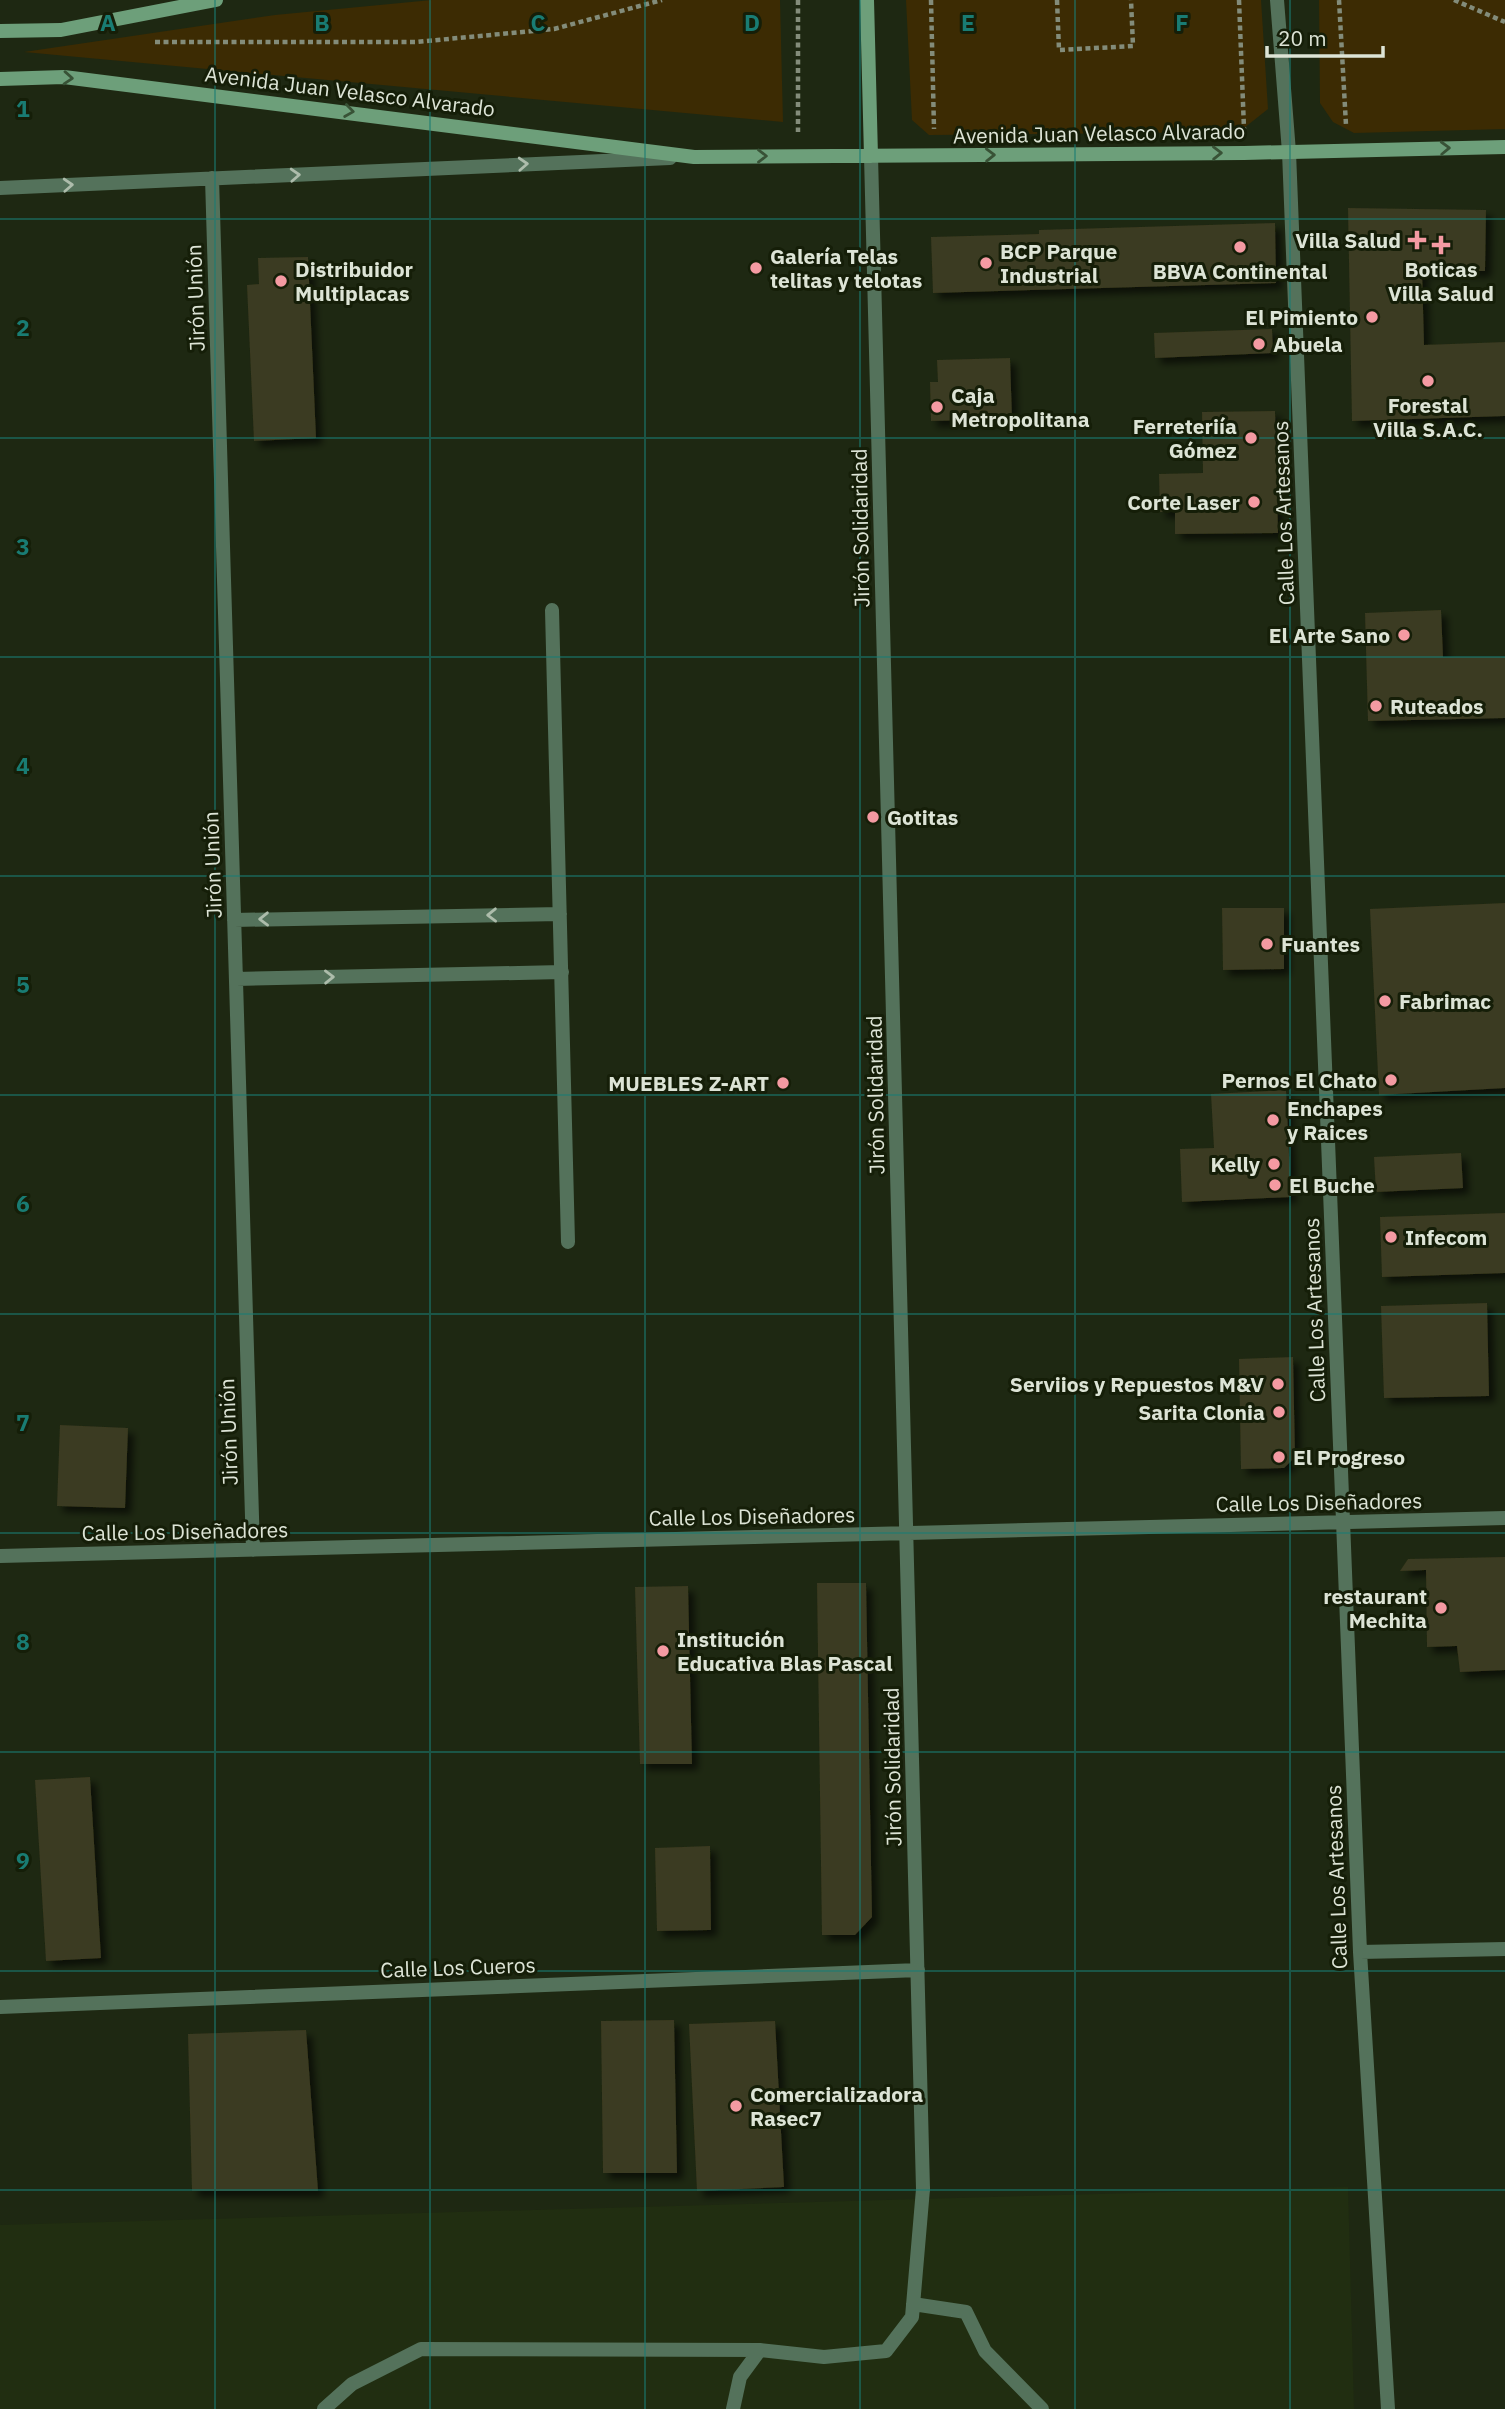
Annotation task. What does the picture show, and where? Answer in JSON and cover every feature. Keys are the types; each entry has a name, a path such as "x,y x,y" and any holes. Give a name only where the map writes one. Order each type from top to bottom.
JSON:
{"main road":[{"path":"0,32 61,30 216,0"},
{"name":"Jirón Solidaridad","path":"867,0 871,156"},
{"name":"Avenida Juan Velasco Alvarado","path":"0,79 64,77 694,157 1244,153 1505,147"}],"street":[{"name":"Calle Los Artesanos","path":"1277,0 1289,152 1360,1952 1388,2409"},
{"name":"Jirón Solidaridad","path":"324,2409 352,2384 421,2348 760,2350 824,2357 886,2351 897,2342 912,2317 923,2189 871,156"},
{"name":"Avenida Juan Velasco Alvarado","path":"0,188 694,157"},
{"name":"Jirón Unión","path":"212,178 253,1550"},
{"path":"552,610 568,1242"},
{"path":"234,920 560,914"},
{"path":"236,979 562,972"},
{"name":"Calle Los Diseñadores","path":"0,1556 1505,1518"},
{"path":"1360,1952 1505,1949"},
{"name":"Calle Los Cueros","path":"0,2007 918,1970"},
{"path":"913,2304 966,2312 985,2350 1042,2409"},
{"path":"733,2409 740,2377 760,2350"}],"path":[{"path":"154,41 416,42 554,29 663,0"},
{"path":"798,0 798,156"},
{"path":"931,0 935,156"},
{"path":"1057,0 1059,50 1133,46 1131,0"},
{"path":"1239,0 1244,153"},
{"path":"1339,0 1347,151"},
{"path":"1454,0 1505,22"}],"shaded area":[{"path":"432,0 780,0 783,122 24,52 275,15"},
{"path":"906,0 1261,0 1268,109 1239,132 929,135 912,120"},
{"path":"1319,0 1505,0 1505,129 1354,133 1333,122 1320,103"},
{"path":"1348,2187 1354,2409 0,2409 0,2225"}],"building":[{"path":"1348,208 1486,210 1485,271 1422,271 1424,345 1505,342 1505,416 1352,421"},
{"path":"1275,223 1276,283 933,293 931,237 1039,234 1039,230"},
{"path":"308,257 316,438 254,441 247,285 259,284 258,258"},
{"path":"1272,329 1273,353 1155,358 1154,333"},
{"path":"1010,358 1012,419 931,421 930,382 938,382 937,360"},
{"path":"1275,411 1278,533 1175,534 1175,512 1160,512 1159,474 1203,473 1202,412"},
{"path":"1441,610 1443,657 1505,657 1505,718 1368,721 1365,613"},
{"path":"1505,903 1505,1088 1379,1095 1370,909"},
{"path":"1222,908 1284,908 1284,969 1223,970"},
{"path":"1286,1090 1291,1197 1182,1202 1180,1149 1214,1148 1211,1094"},
{"path":"1461,1153 1463,1188 1376,1192 1374,1157"},
{"path":"1505,1213 1505,1273 1382,1277 1380,1217"},
{"path":"1487,1303 1489,1396 1384,1398 1381,1306"},
{"path":"1293,1357 1295,1457 1284,1468 1241,1469 1239,1359"},
{"path":"60,1425 128,1428 125,1508 57,1506"},
{"path":"1505,1557 1505,1670 1460,1672 1457,1646 1427,1647 1426,1570 1400,1571 1408,1559"},
{"path":"817,1583 866,1583 872,1917 855,1935 822,1935"},
{"name":"Institución Educativa Blas Pascal","path":"688,1586 692,1764 640,1764 635,1587"},
{"path":"90,1777 101,1958 46,1961 35,1780"},
{"path":"710,1846 711,1930 657,1931 655,1848"},
{"path":"674,2020 677,2173 603,2173 601,2021"},
{"name":"Comercializadora Rasec7","path":"775,2021 784,2187 697,2191 689,2024"},
{"path":"306,2030 318,2191 192,2191 188,2034"}],"place":[{"name":"Villa Salud","path":"1417,240"},
{"name":"Boticas Villa Salud","path":"1441,245"},
{"name":"BBVA Continental","path":"1240,247"},
{"name":"BCP Parque Industrial","path":"986,263"},
{"name":"Galería Telas telitas y telotas","path":"756,268"},
{"name":"Distribuidor Multiplacas","path":"281,281"},
{"name":"El Pimiento","path":"1372,317"},
{"name":"Abuela","path":"1259,344"},
{"name":"Forestal Villa S.A.C.","path":"1428,381"},
{"name":"Caja Metropolitana","path":"937,407"},
{"name":"Ferreteriía Gómez","path":"1251,438"},
{"name":"Corte Laser","path":"1254,502"},
{"name":"El Arte Sano","path":"1404,635"},
{"name":"Ruteados","path":"1376,706"},
{"name":"Gotitas","path":"873,817"},
{"name":"Fuantes","path":"1267,944"},
{"name":"Fabrimac","path":"1385,1001"},
{"name":"Pernos El Chato","path":"1391,1080"},
{"name":"MUEBLES Z-ART","path":"783,1083"},
{"name":"Enchapes y Raices","path":"1273,1120"},
{"name":"Kelly","path":"1274,1164"},
{"name":"El Buche","path":"1275,1185"},
{"name":"Infecom","path":"1391,1237"},
{"name":"Serviios y Repuestos M&V","path":"1278,1384"},
{"name":"Sarita Clonia","path":"1279,1412"},
{"name":"El Progreso","path":"1279,1457"},
{"name":"restaurant Mechita","path":"1441,1608"},
{"name":"Institución Educativa Blas Pascal","path":"663,1651"},
{"name":"Comercializadora Rasec7","path":"736,2106"}]}
